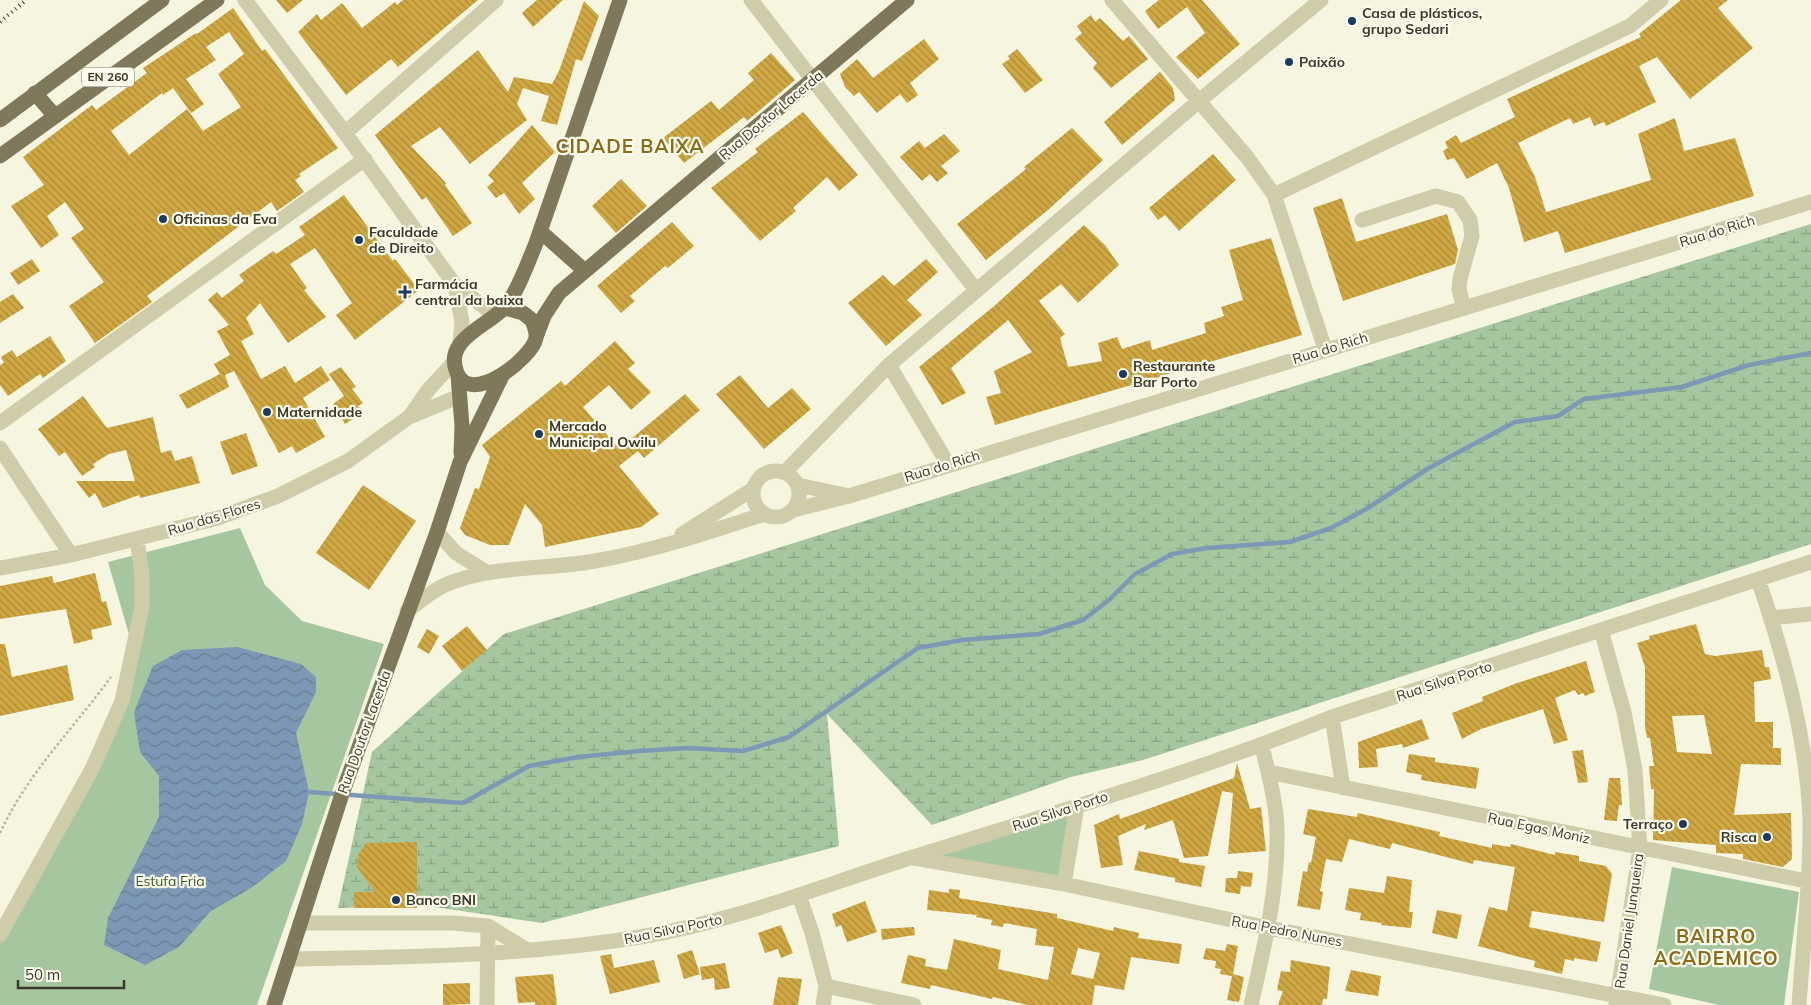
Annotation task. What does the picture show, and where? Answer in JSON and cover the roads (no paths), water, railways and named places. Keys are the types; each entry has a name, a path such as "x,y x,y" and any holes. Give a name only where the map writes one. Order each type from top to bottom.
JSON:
{"main road":[{"name":"EN 260","path":"0,120 162,0"},
{"name":"EN 260","path":"0,156 54,115 217,0"},
{"path":"484,385 473,386 456,369 460,342 500,311 523,273 540,231 620,0"},
{"name":"Rua Doutor Lacerda","path":"460,396 503,374 531,349 544,316 559,294 907,0"},
{"path":"35,93 54,115"},
{"path":"540,231 585,271"},
{"path":"500,311 523,313 532,320 536,338"},
{"name":"Rua Doutor Lacerda","path":"456,369 462,426 460,462"},
{"name":"Rua Doutor Lacerda","path":"274,1005 342,794 407,611 438,532 460,462 503,374"}],"street":[{"path":"245,0 365,159 455,285 500,311"},
{"path":"345,133 496,0"},
{"path":"751,0 976,290"},
{"path":"1112,0 1247,157 1274,195 1325,349"},
{"path":"785,472 889,366 1198,101 1322,0"},
{"path":"1274,195 1630,26 1661,0"},
{"path":"0,424 365,159"},
{"path":"1362,220 1436,196 1458,202 1470,220 1472,236 1460,279 1459,289 1464,308"},
{"name":"Rua do Rich","path":"793,510 849,496 948,464 1811,202"},
{"path":"455,285 462,322 460,342"},
{"path":"889,366 948,464"},
{"name":"Rua das Flores","path":"409,418 429,389 456,369"},
{"name":"Rua das Flores","path":"0,568 71,555 137,539 218,518 278,496 348,461 409,418 460,396"},
{"path":"0,448 71,555"},
{"path":"407,611 443,586 488,573 595,561 666,545 764,514 779,517 793,510 800,494 798,485 793,477 777,470 768,472 756,482 753,489 755,503 764,514"},
{"path":"798,485 849,496"},
{"path":"666,545 753,489"},
{"path":"438,532 456,553 488,573"},
{"path":"0,935 92,769 122,701 142,607 142,574 137,539"},
{"name":"Rua Silva Porto","path":"289,959 487,954 554,949 643,937 726,918 1262,746 1332,717 1811,562"},
{"path":"1758,579 1788,677 1808,757 1810,882 1799,1005"},
{"path":"1771,618 1811,614"},
{"name":"Rua Daniel Junqueira","path":"1601,630 1624,712 1635,770 1640,849 1617,1000"},
{"path":"1332,717 1343,788"},
{"path":"1251,1005 1268,928 1276,880 1277,830 1262,746"},
{"name":"Rua Egas Moniz","path":"1268,772 1810,882"},
{"path":"1064,884 1077,806"},
{"name":"Rua Pedro Nunes","path":"910,858 1064,884 1617,1000 1664,1005"},
{"path":"799,895 812,933 826,986 823,1005"},
{"path":"300,923 452,923 488,926 527,950"},
{"path":"487,1005 488,926"},
{"path":"826,986 914,1005"}],"water":[{"path":"237,647 301,664 316,677 316,692 296,733 309,792 302,824 286,861 251,888 211,911 179,947 145,965 104,945 108,918 159,817 159,776 140,752 134,712 153,666 182,650"}],"waterway":[{"path":"309,792 463,803 529,766 578,757 639,751 688,748 743,751 789,737 918,648 962,640 1039,634 1083,620 1109,600 1135,574 1172,554 1207,548 1290,542 1331,528 1368,508 1429,468 1515,422 1558,416 1584,399 1682,387 1749,365 1811,353"}],"railway":[{"path":"0,22 26,0"}],"place":[{"name":"Casa de plásticos, grupo Sedari","path":"1352,21"},
{"name":"Paixão","path":"1289,62"},
{"name":"Oficinas da Eva","path":"163,219"},
{"name":"Faculdade de Direito","path":"359,240"},
{"name":"Farmácia central da baixa","path":"405,292"},
{"name":"Restaurante Bar Porto","path":"1123,374"},
{"name":"Maternidade","path":"267,412"},
{"name":"Mercado Municipal Owilu","path":"539,434"},
{"name":"Terraço","path":"1683,824"},
{"name":"Risca","path":"1767,837"},
{"name":"Banco BNI","path":"396,900"}],"district":[{"name":"CIDADE BAIXA","path":"630,146"},
{"name":"BAIRRO ACADEMICO","path":"1716,947"}],"park label":[{"name":"Estufa Fria","path":"170,881"}]}
